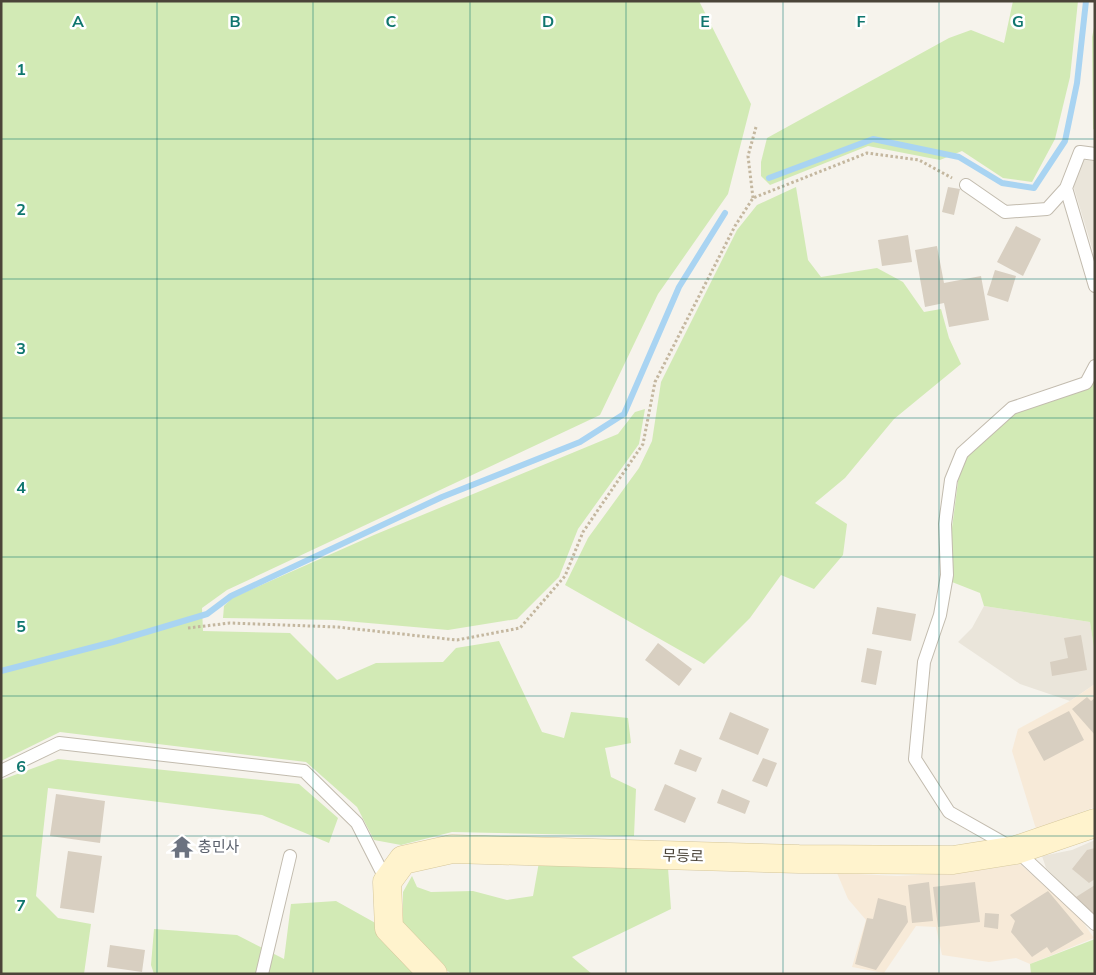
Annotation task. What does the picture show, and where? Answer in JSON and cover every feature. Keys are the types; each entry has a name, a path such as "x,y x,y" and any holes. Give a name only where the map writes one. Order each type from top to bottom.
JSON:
{"main road":[{"name":"무등로","path":"387,882 403,860 452,849 799,859 953,860 1016,850 1095,823"},
{"path":"387,882 389,928 433,974"}],"lane":[{"path":"966,185 1005,212 1047,209 1066,188 1080,152 1095,154"},
{"path":"1066,188 1095,286"},
{"path":"1095,366 1086,384 1012,408 962,452 951,480 945,524 947,575 940,615 924,662 915,759 949,812 1016,850 1095,924"},
{"path":"1,771 59,744 304,771 357,823 387,882"},
{"path":"262,974 290,856"}],"path":[{"path":"753,198 748,156 756,127"},
{"path":"188,628 230,623 337,627 457,640 520,628 565,576 583,532 643,444 655,382 735,226 753,198 867,153 918,160 966,185"}],"shaded area":[{"path":"1084,160 1095,161 1095,249 1093,251 1073,185"},
{"path":"984,606 1090,622 1095,655 1095,684 1070,701 1020,684 958,642 972,628"},
{"path":"1095,684 1095,807 1036,829 1012,751 1018,729 1070,701"},
{"path":"1095,840 1095,917 1046,868 1042,856 1072,850"},
{"path":"1020,864 1079,916 1094,938 1030,964 1016,958 989,962 942,955 936,927 916,926 884,973 852,967 866,920 848,899 837,873 897,876 961,873"}],"green space":[{"path":"1,1 699,1 751,104 728,194 658,294 600,415 227,590 202,608 203,631 290,633 337,680 376,663 443,662 456,648 499,641 542,732 564,738 571,712 628,718 631,743 605,748 611,777 636,789 634,836 452,832 401,845 374,840 357,807 306,762 60,732 1,761"},
{"path":"1013,1 1078,1 1070,77 1055,139 1032,182 1003,178 962,151 940,160 868,146 770,185 761,176 761,162 767,138 949,38 971,30 1004,43"},
{"path":"1095,23 1095,130 1093,129 1092,37"},
{"path":"796,187 808,260 821,277 877,268 903,282 924,312 941,309 949,338 961,364 894,419 845,478 815,503 847,524 843,555 814,589 781,575 750,618 704,664 565,585 588,538 639,468 652,441 661,382 737,230 757,205"},
{"path":"1095,378 1095,655 1090,622 984,606 980,593 952,582 952,528 959,474 968,454 1017,412"},
{"path":"645,409 639,444 578,529 559,577 517,619 448,630 334,620 223,618 224,606 232,598 374,535 618,434 635,412"},
{"path":"58,759 299,784 338,818 329,843 262,815 48,788 36,896 58,918 91,924 84,974 1,974 1,780"},
{"path":"539,862 668,868 671,909 572,957 592,974 452,974 446,970 403,923 403,892 412,876 417,887 431,892 473,891 507,900 533,896"},
{"path":"336,901 379,925 424,974 154,974 151,965 154,929 237,935 284,959 291,904"},
{"path":"1095,939 1095,974 1031,974 1030,964"}],"building":[{"path":"948,187 960,189 954,215 942,212"},
{"path":"1016,226 1041,239 1023,276 997,262"},
{"path":"908,235 912,262 882,266 878,240"},
{"path":"937,246 944,283 981,276 989,320 949,327 944,303 925,307 915,250"},
{"path":"995,270 1016,276 1008,302 987,295"},
{"path":"877,607 916,614 911,641 872,634"},
{"path":"1081,635 1087,670 1052,676 1050,662 1068,658 1064,638"},
{"path":"658,643 692,669 679,686 645,660"},
{"path":"867,648 882,651 876,685 861,682"},
{"path":"1087,697 1091,701 1095,698 1095,735 1072,709"},
{"path":"1069,711 1084,740 1044,761 1028,732"},
{"path":"730,712 769,729 758,755 719,739"},
{"path":"680,749 702,758 696,772 674,764"},
{"path":"763,758 777,763 767,787 752,781"},
{"path":"665,784 696,798 685,823 654,810"},
{"path":"722,789 750,801 745,814 717,803"},
{"path":"56,794 105,801 100,843 50,836"},
{"path":"1095,848 1095,879 1089,883 1072,869 1087,850"},
{"path":"68,851 102,856 94,913 60,908"},
{"path":"929,882 933,921 912,923 908,885"},
{"path":"975,882 980,922 938,927 933,887"},
{"path":"1095,885 1095,915 1076,897"},
{"path":"1048,891 1084,934 1051,953 1047,947 1032,957 1011,932 1015,921 1010,915"},
{"path":"878,898 906,906 908,922 876,970 855,964 867,918 873,919"},
{"path":"985,913 999,914 998,929 984,927"},
{"path":"110,945 145,950 142,972 107,967"}],"waterway":[{"path":"769,178 873,139 959,157 1002,183 1034,188 1065,141 1077,83 1086,1"},
{"path":"1,671 113,642 207,614 231,596 442,497 580,442 624,414 679,287 725,213"}],"place":[{"name":"충민사","path":"182,847"}]}
